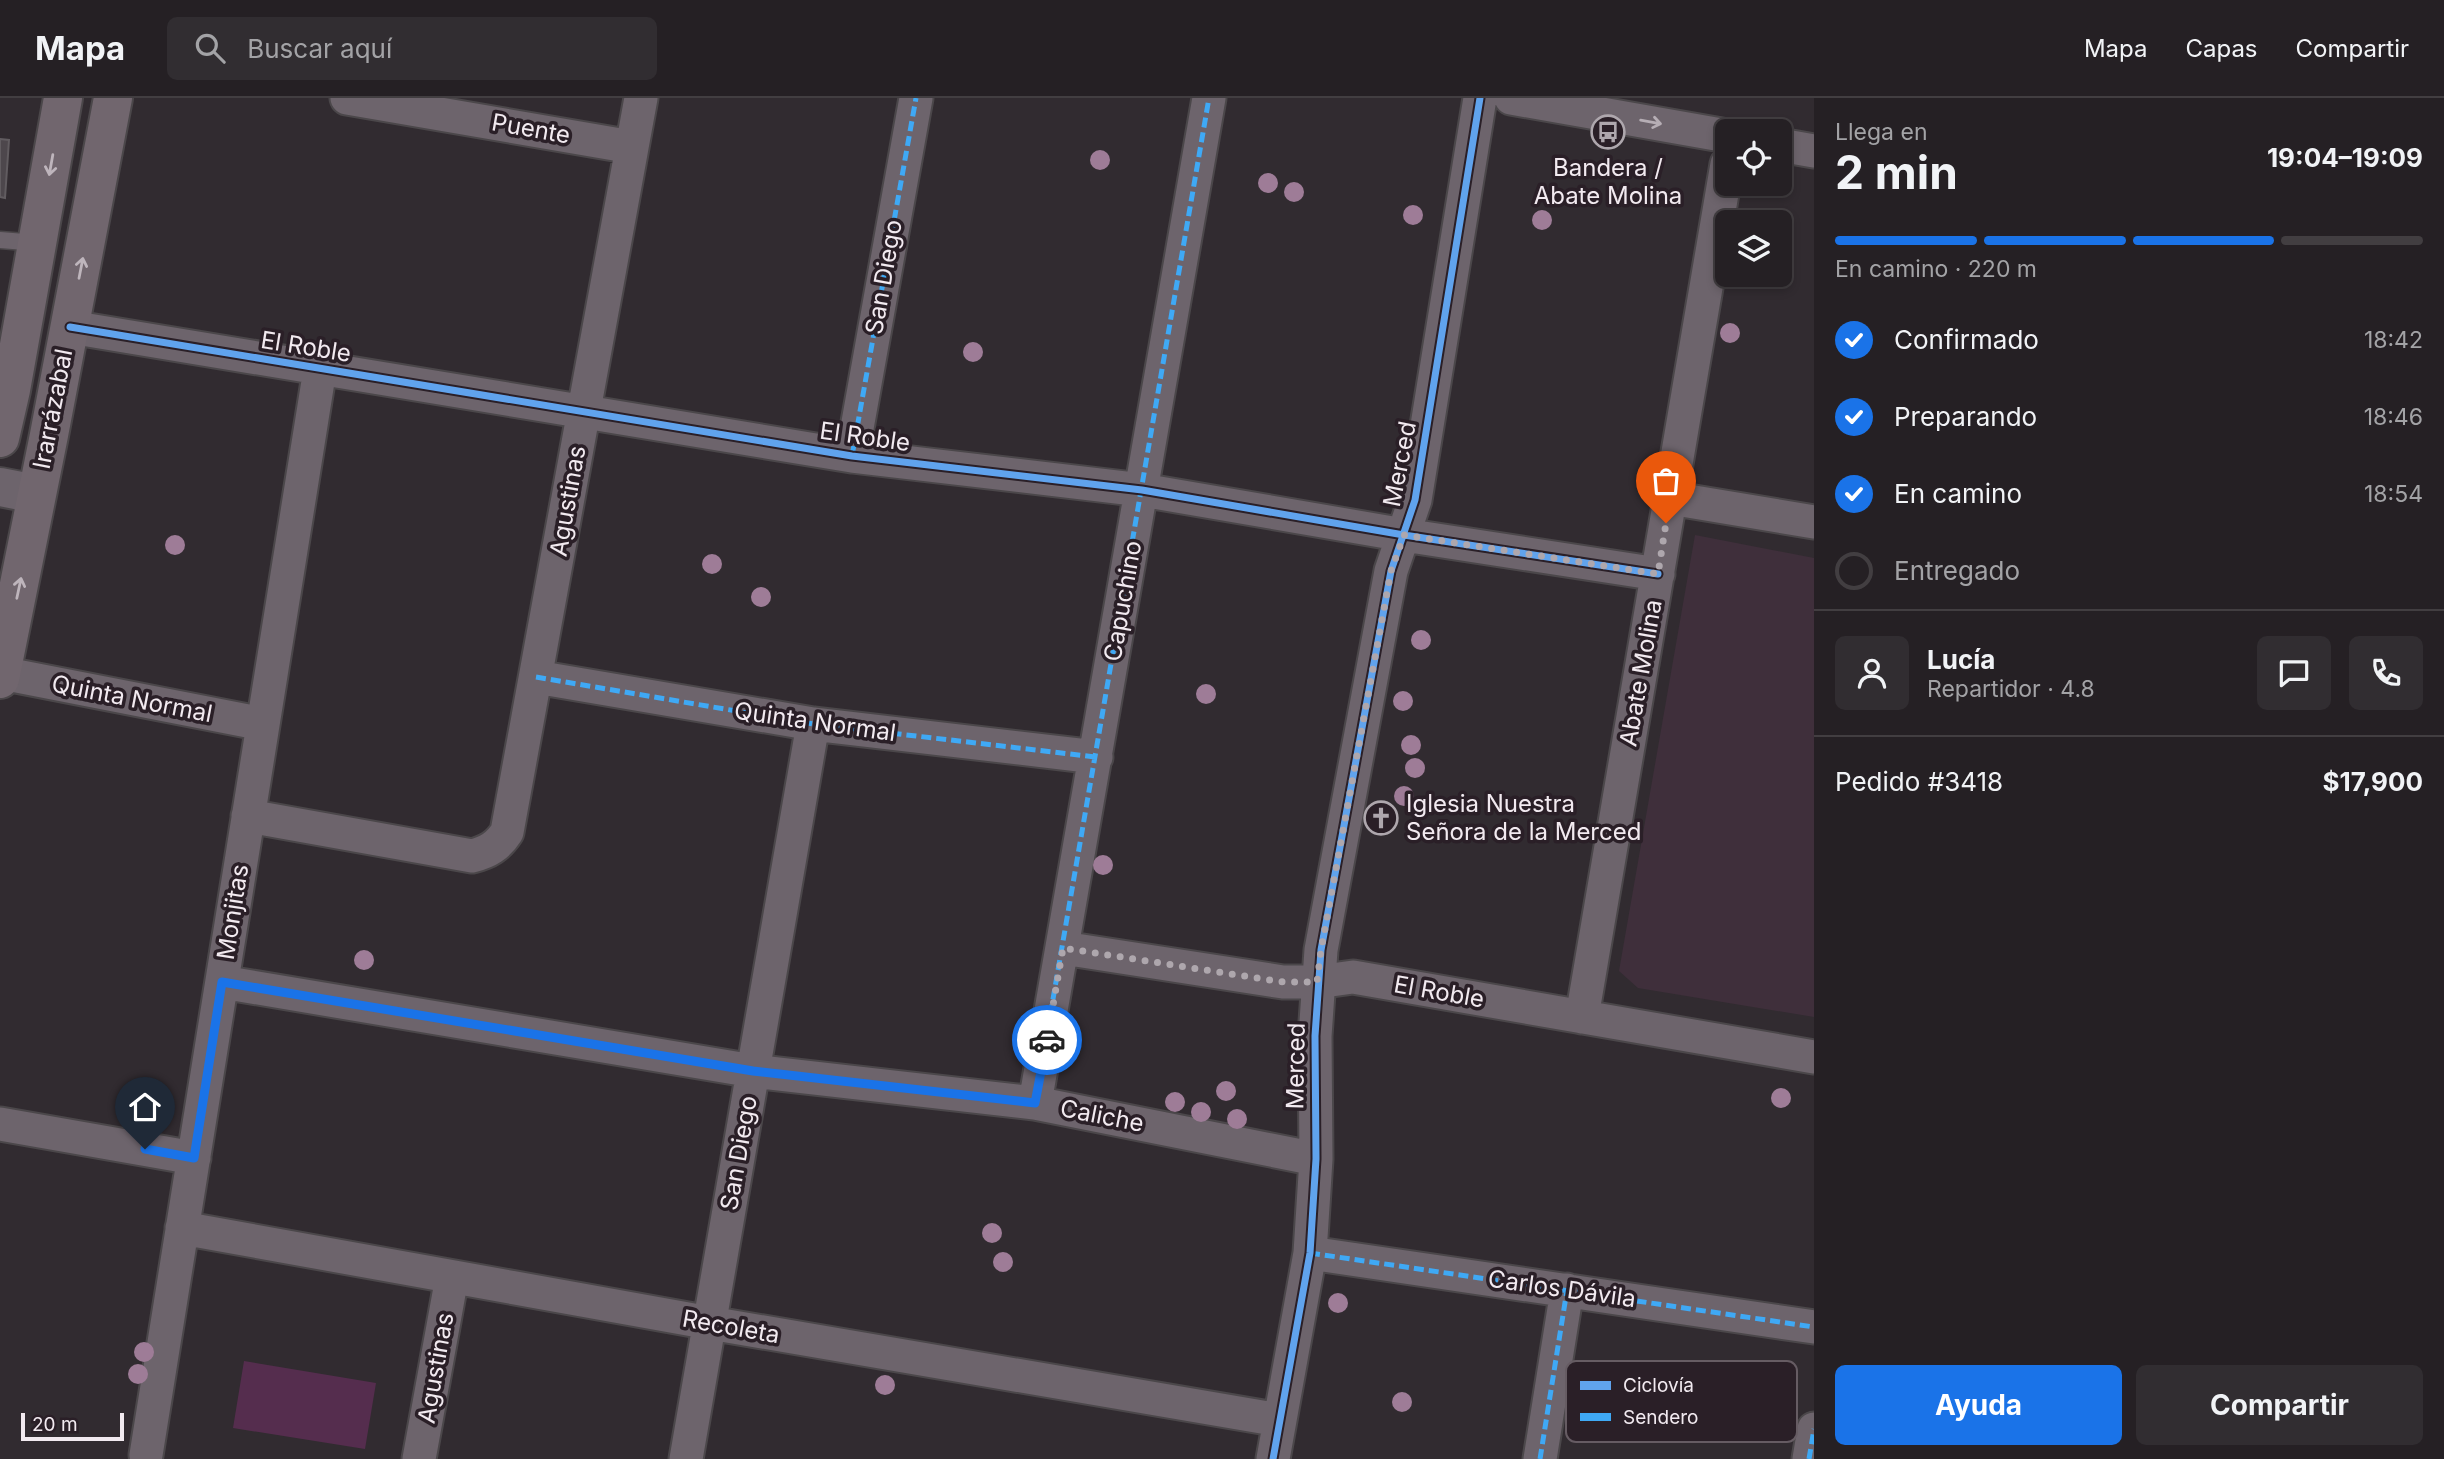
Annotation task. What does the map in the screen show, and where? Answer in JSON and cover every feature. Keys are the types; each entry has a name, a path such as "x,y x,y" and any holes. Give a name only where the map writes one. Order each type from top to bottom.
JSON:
{"main road":[{"name":"Irarrázabal","path":"0,439 63,98"},
{"name":"Irarrázabal","path":"1,676 18,491 70,327 113,98"}],"street":[{"name":"Puente","path":"347,98 632,147"},
{"name":"Agustinas","path":"248,816 472,856 492,849 501,842 510,821 641,98"},
{"name":"San Diego","path":"852,456 916,98"},
{"name":"Capuchino","path":"1035,1103 1209,98"},
{"name":"Merced","path":"1273,1459 1310,1252 1316,1159 1315,1036 1321,950 1391,571 1415,500 1480,98"},
{"path":"1511,98 1715,134"},
{"path":"1792,147 1814,151"},
{"name":"Abate Molina","path":"1582,1017 1722,196"},
{"name":"El Roble","path":"70,327 852,456 1142,490 1404,535 1658,574"},
{"name":"Monjitas","path":"152,1458 182,1228 320,369"},
{"path":"1671,498 1814,522"},
{"name":"Quinta Normal","path":"1,676 263,724"},
{"name":"Quinta Normal","path":"536,677 813,724 1096,757"},
{"name":"San Diego","path":"686,1459 813,724"},
{"name":"El Roble","path":"1063,948 1283,982 1317,982 1353,977 1814,1057"},
{"name":"Caliche","path":"222,982 753,1071 1035,1103 1316,1159"},
{"path":"0,1124 194,1158"},
{"name":"Recoleta","path":"182,1228 709,1323 1280,1420"},
{"name":"Carlos Dávila","path":"1310,1252 1814,1327"},
{"name":"Agustinas","path":"419,1459 452,1277"},
{"path":"1544,1458 1567,1290"},
{"path":"1809,1459 1814,1429"}],"lane":[{"path":"0,240 37,243"}],"shaded area":[{"path":"1695,535 1814,558 1814,1017 1638,988 1619,971"},
{"path":"244,1361 376,1383 365,1449 233,1428"}],"building":[{"path":"0,139 9,140 5,198 0,197"}],"marked path":[{"path":"852,456 916,98"},
{"path":"1035,1103 1209,98"},
{"path":"536,677 813,724 1096,757"},
{"path":"1310,1253 1814,1327"},
{"path":"1540,1459 1567,1290"},
{"path":"1809,1459 1814,1429"}],"cycle path":[{"path":"1273,1459 1310,1253 1316,1159 1315,1036 1321,950 1391,571 1415,500 1480,98"},
{"path":"70,327 852,456 1142,490 1404,535 1658,574"}],"way so far":[{"path":"1047,1040 1063,948 1283,982 1317,982 1391,571 1404,535 1658,574 1666,523"}],"place":[{"name":"Bandera / Abate Molina","path":"1608,132"},
{"name":"Iglesia Nuestra Señora de la Merced","path":"1381,818"}],"route":[{"path":"145,1149 194,1158 222,982 753,1071 1035,1103 1047,1040"}]}
